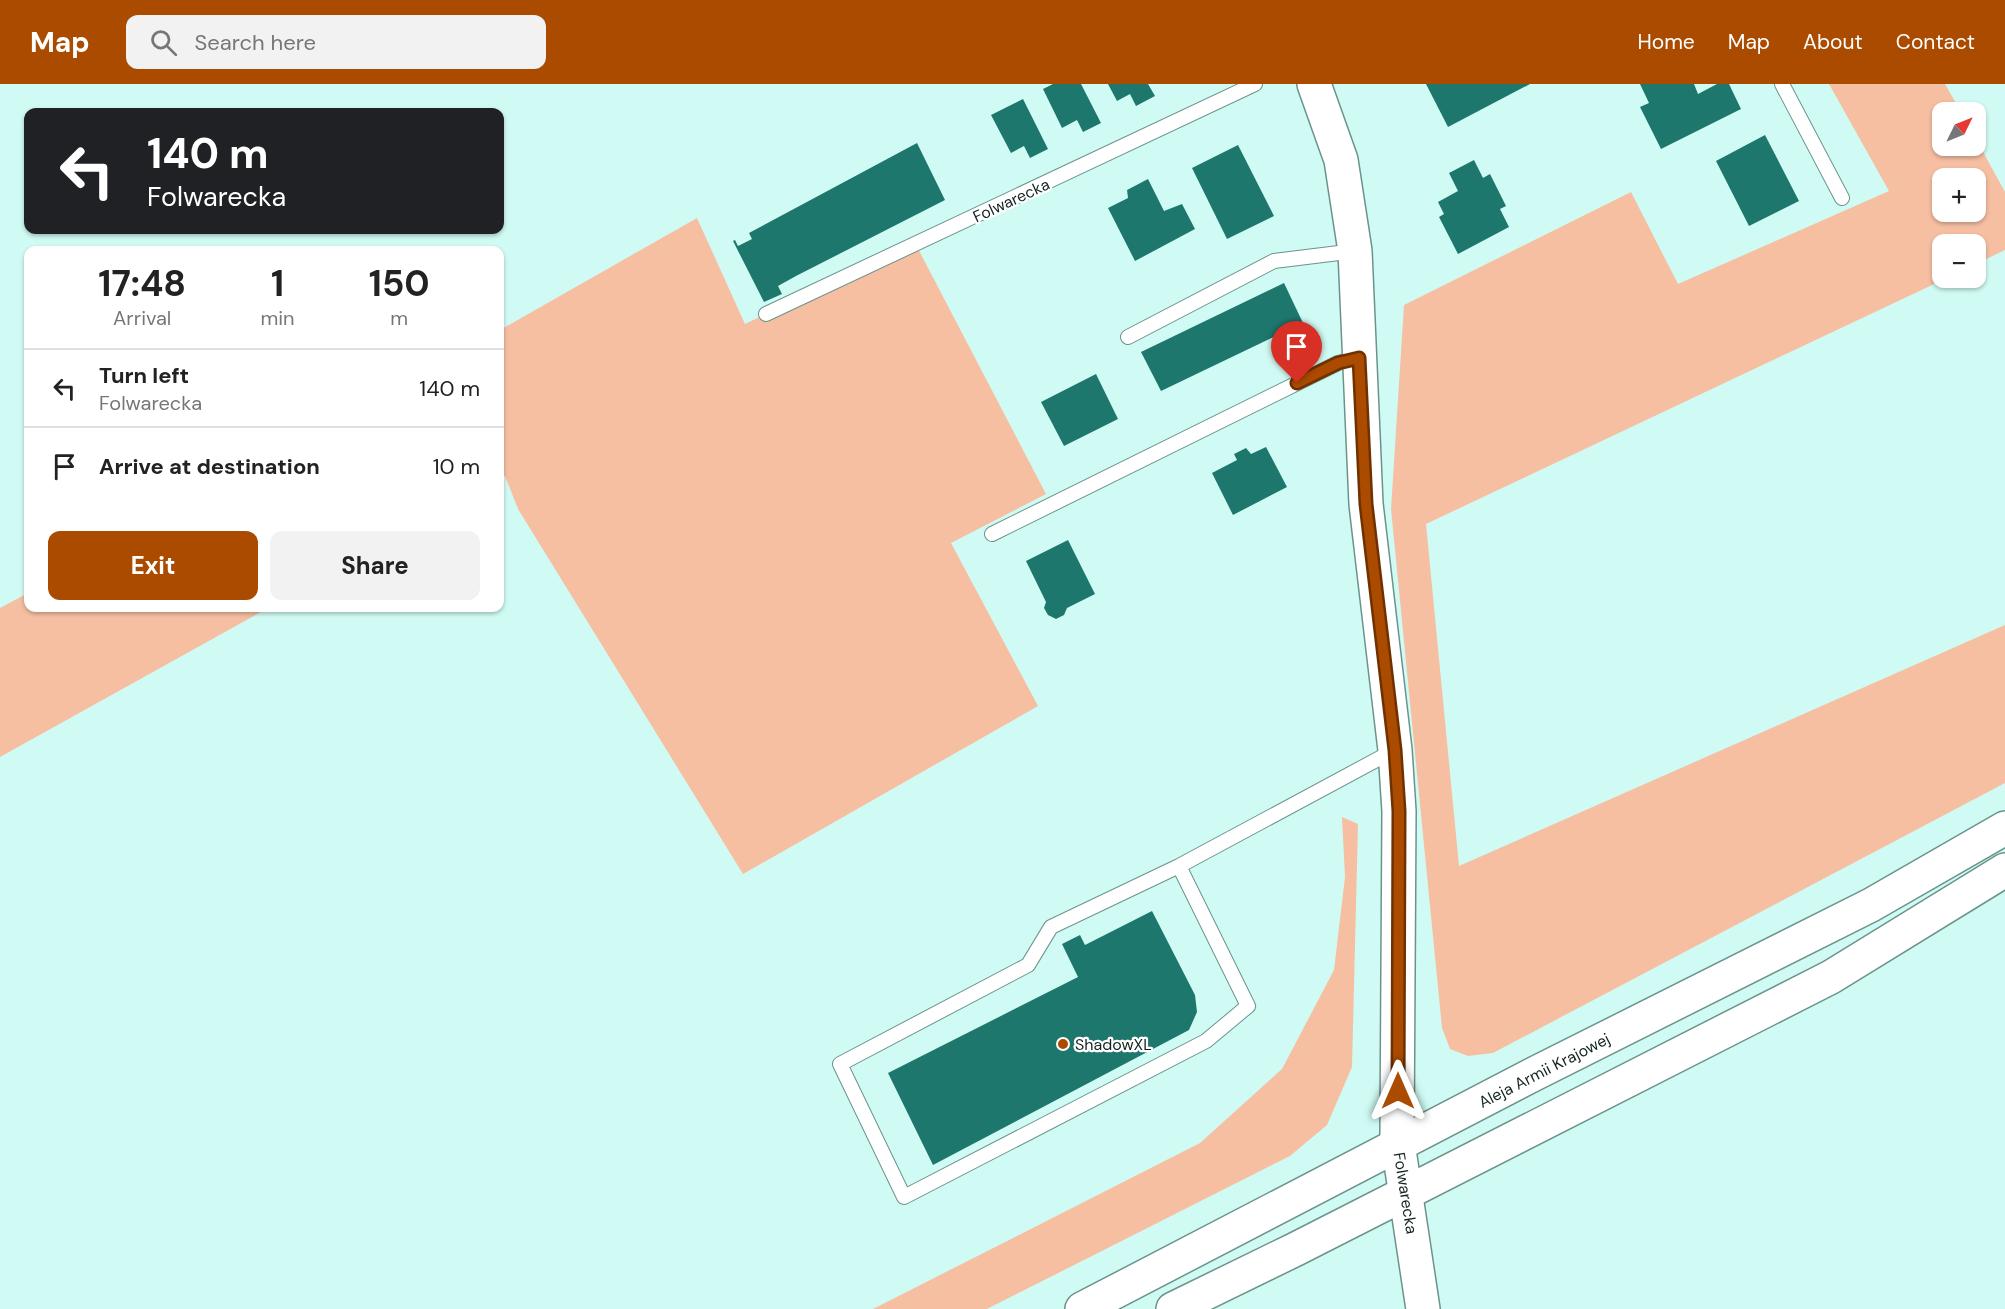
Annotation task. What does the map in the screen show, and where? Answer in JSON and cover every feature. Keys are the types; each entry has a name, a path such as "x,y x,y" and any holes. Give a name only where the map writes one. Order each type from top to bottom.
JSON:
{"main road":[{"name":"Folwarecka","path":"1314,84 1341,160 1355,251 1366,504 1395,750 1399,811 1399,1146 1423,1309"},
{"name":"Aleja Armii Krajowej","path":"1082,1309 1534,1074 1871,905 2005,828"},
{"path":"1173,1309 1296,1249 1831,977 2005,870"}],"lane":[{"name":"Folwarecka","path":"766,314 1255,84"},
{"path":"1782,84 1842,198"},
{"path":"1128,337 1274,261 1355,251"},
{"path":"992,534 1338,363 1359,358"},
{"path":"1179,866 1248,1006 1206,1041 904,1197 840,1064 1028,965 1052,927 1179,866 1395,750"}],"shaded area":[{"path":"1829,84 1945,84 1955,102 1932,102 1932,156 1985,156 2005,192 2005,250 1986,259 1986,234 1932,234 1932,285 1426,524 1459,866 2005,625 2005,783 1493,1053 1468,1056 1450,1049 1442,1028 1391,509 1404,305 1631,192 1678,284 1889,191"},
{"path":"697,218 745,324 914,241 1046,494 951,543 1038,706 743,874 518,509 504,476 504,328"},
{"path":"24,595 24,612 261,612 0,757 0,608"},
{"path":"1342,817 1358,824 1352,1067 1327,1125 1290,1156 987,1309 873,1309 1200,1143 1282,1069 1334,970 1345,877"}],"building":[{"path":"1053,84 1081,84 1101,123 1083,132 1077,120 1062,128 1043,89"},
{"path":"1108,84 1148,84 1155,96 1136,106 1130,94 1117,101"},
{"path":"1426,84 1530,84 1448,127"},
{"path":"1640,84 1694,84 1698,94 1717,84 1729,84 1741,109 1661,149 1640,107 1649,103"},
{"path":"1023,99 1048,149 1030,158 1024,146 1011,153 991,115"},
{"path":"1765,135 1799,201 1749,226 1716,161"},
{"path":"917,143 945,200 778,286 782,294 764,302 733,241 735,240 738,246 752,239 749,233"},
{"path":"1238,145 1274,216 1227,239 1192,168"},
{"path":"1474,160 1483,178 1490,174 1506,206 1500,209 1509,227 1458,254 1439,217 1444,214 1438,202 1458,191 1449,173"},
{"path":"1148,179 1164,211 1182,204 1195,229 1135,261 1108,208 1128,198 1127,190"},
{"path":"1284,283 1303,323 1161,391 1141,352"},
{"path":"1096,374 1118,419 1064,446 1041,402"},
{"path":"1266,447 1287,487 1233,515 1212,473 1237,460 1234,454 1246,448 1251,454"},
{"path":"1068,540 1095,594 1067,608 1064,615 1056,619 1048,615 1044,608 1046,602 1026,561"},
{"path":"1152,911 1195,995 1197,1012 1189,1030 933,1165 888,1073 1078,977 1062,944 1080,935 1085,945"}],"place":[{"name":"ShadowXL","path":"1063,1044"}],"route":[{"path":"1297,383 1338,363 1359,358 1366,504 1395,750 1399,811 1398,1091"}]}
